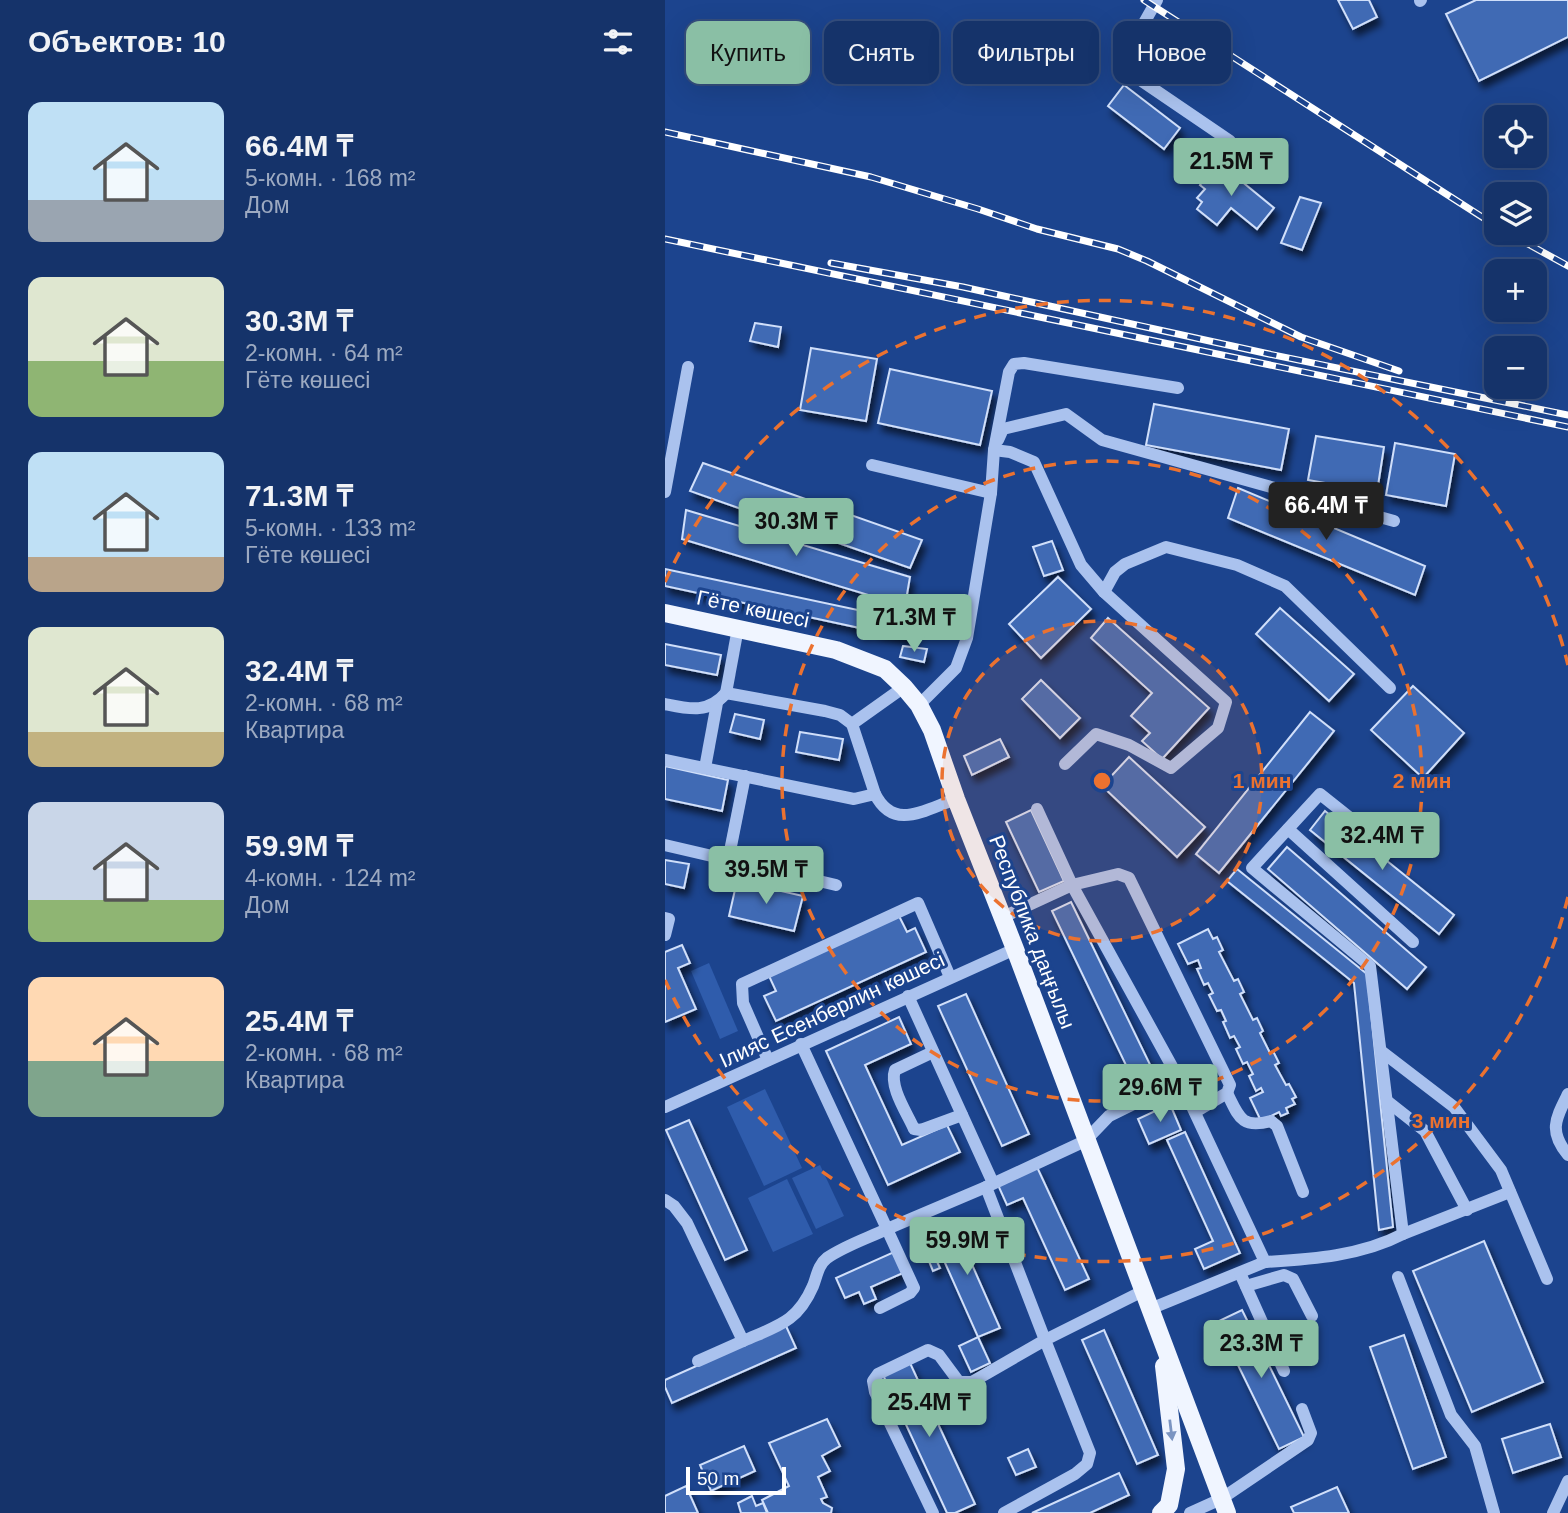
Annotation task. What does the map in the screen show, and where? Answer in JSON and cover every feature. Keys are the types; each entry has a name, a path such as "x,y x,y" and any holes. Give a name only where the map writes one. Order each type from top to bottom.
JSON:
{"main road":[{"name":"Гёте көшесі","path":"665,614 836,650 885,669 904,687"},
{"name":"Республика даңғылы","path":"904,687 919,705 932,730 1224,1506"},
{"path":"1161,1338 1176,1469 1169,1505 1161,1513"}],"street":[{"path":"1157,0 1126,53 1126,66 1133,75 1230,141"},
{"path":"919,705 956,668 967,638 992,493 994,450 1009,372 1014,364 1024,363 1178,388"},
{"path":"665,492 688,367"},
{"path":"994,450 1003,429 1066,414 1101,440 1394,521"},
{"path":"994,450 1010,452 1034,462 1081,565 1104,592 1226,702 1218,728 1171,768 1129,745 1096,734 1065,764"},
{"path":"872,465 992,493"},
{"path":"1104,592 1115,572 1125,564 1165,547 1237,565 1285,586 1390,688"},
{"path":"705,768 738,628"},
{"path":"852,724 904,687"},
{"path":"665,704 693,709 721,698 840,715 852,724 875,794 880,804 891,814 904,817 956,799"},
{"path":"665,760 854,799 875,794"},
{"path":"728,861 745,776"},
{"path":"1379,841 1320,794 1252,868 1370,966 1403,1234"},
{"path":"1037,809 1072,885 1180,1081 1265,1262"},
{"path":"1288,829 1413,942"},
{"path":"665,845 836,885"},
{"path":"1003,917 1072,885 1118,874 1129,878 1230,1085 1227,1093 1195,1112"},
{"path":"768,1060 743,1003 742,984 918,903 950,976"},
{"path":"665,918 669,919 665,934"},
{"name":"Ілияс Есенберлин көшесі","path":"665,1107 950,976 1015,949"},
{"path":"908,996 962,1115 990,1185 1045,1340 1090,1453 1087,1464 1075,1474 1004,1513"},
{"path":"801,1044 914,1287 910,1293 880,1308"},
{"path":"1381,1051 1454,1107 1501,1170 1547,1279"},
{"path":"933,1052 895,1070 893,1074 894,1083 914,1129 921,1130 962,1115"},
{"path":"698,1361 794,1318 804,1304 826,1258 1085,1141 1109,1116 1180,1081"},
{"path":"1227,1093 1239,1119 1260,1124 1271,1121 1277,1126 1303,1192"},
{"path":"1568,1094 1555,1119 1555,1133 1568,1155"},
{"path":"1387,1101 1425,1131 1467,1210"},
{"path":"1150,1309 1265,1262 1319,1259 1383,1245 1403,1234 1510,1192"},
{"path":"665,1199 687,1223 743,1341"},
{"path":"1240,1273 1284,1371"},
{"path":"1246,1286 1284,1275 1293,1279 1312,1316"},
{"path":"1398,1277 1451,1415 1475,1446 1495,1513"},
{"path":"933,1513 875,1392 873,1381 878,1374 928,1350 939,1355 959,1382 972,1382 1045,1340 1143,1292"},
{"path":"1190,1513 1224,1506 1308,1440 1311,1433 1302,1409"},
{"path":"1553,1513 1568,1481"}],"shaded area":[{"path":"709,963 738,1031 720,1039 691,971"},
{"path":"765,1089 802,1168 764,1186 727,1107"},
{"path":"820,1165 844,1216 816,1229 792,1178"},
{"path":"787,1179 813,1234 773,1252 748,1198"}],"building":[{"path":"1338,0 1369,0 1377,17 1353,29"},
{"path":"1476,0 1568,0 1568,37 1479,81 1446,14"},
{"path":"1124,85 1180,128 1164,149 1108,106"},
{"path":"1218,162 1274,208 1257,229 1231,208 1217,225 1197,209 1202,202 1197,198 1205,189 1200,185"},
{"path":"1300,197 1321,203 1302,250 1281,243"},
{"path":"755,323 781,327 778,347 750,341"},
{"path":"811,348 877,359 866,421 800,410"},
{"path":"890,369 992,391 980,445 878,423"},
{"path":"1154,404 1289,429 1281,470 1146,445"},
{"path":"1316,436 1384,447 1377,492 1308,480"},
{"path":"1395,443 1455,454 1446,506 1386,495"},
{"path":"703,463 922,540 910,568 690,491"},
{"path":"1238,488 1425,566 1415,595 1228,518"},
{"path":"686,510 910,577 905,606 682,539"},
{"path":"1052,541 1063,570 1044,576 1033,547"},
{"path":"665,569 872,613 869,630 665,586"},
{"path":"1058,577 1091,609 1041,658 1009,624"},
{"path":"1280,608 1354,674 1329,701 1256,634"},
{"path":"1108,618 1209,708 1162,759 1142,741 1150,733 1131,716 1152,693 1091,638"},
{"path":"877,621 911,628 909,638 874,631"},
{"path":"665,644 721,655 717,675 665,665"},
{"path":"903,646 927,649 924,662 900,657"},
{"path":"1041,680 1080,718 1060,738 1022,699"},
{"path":"1413,686 1464,733 1423,778 1371,730"},
{"path":"1310,712 1334,731 1219,873 1196,854"},
{"path":"735,714 764,720 760,739 730,732"},
{"path":"800,732 843,739 839,760 796,752"},
{"path":"1000,739 1009,757 972,775 964,756"},
{"path":"1129,757 1205,827 1177,857 1102,786"},
{"path":"665,766 728,780 722,811 665,799"},
{"path":"1031,810 1064,881 1039,892 1006,822"},
{"path":"1325,811 1454,915 1439,934 1310,830"},
{"path":"1287,847 1426,967 1407,989 1268,869"},
{"path":"665,860 689,864 684,888 665,884"},
{"path":"1237,869 1367,974 1393,1227 1379,1230 1354,983 1227,881"},
{"path":"737,881 803,896 794,931 729,916"},
{"path":"1071,902 1156,1077 1136,1086 1052,911"},
{"path":"899,916 907,932 915,928 926,952 776,1021 764,996 776,991 769,976"},
{"path":"1208,929 1213,939 1217,937 1223,950 1219,952 1234,981 1238,979 1244,992 1240,994 1253,1020 1257,1018 1263,1031 1260,1033 1270,1053 1273,1051 1279,1063 1275,1065 1296,1097 1292,1099 1295,1104 1286,1108 1288,1113 1281,1116 1279,1112 1261,1121 1250,1098 1263,1092 1261,1088 1256,1091 1249,1076 1253,1074 1247,1062 1243,1064 1236,1049 1240,1047 1234,1036 1230,1038 1221,1010 1217,1011 1209,995 1213,993 1208,983 1204,985 1197,969 1201,968 1198,960 1188,964 1178,944"},
{"path":"682,945 690,963 678,968 696,1009 665,1022 665,952"},
{"path":"966,994 1029,1134 1002,1146 938,1006"},
{"path":"899,1017 911,1044 865,1065 902,1145 947,1125 960,1152 888,1185 826,1051"},
{"path":"1170,1104 1181,1130 1149,1144 1138,1119"},
{"path":"689,1120 747,1250 725,1260 666,1130"},
{"path":"1185,1132 1240,1253 1204,1269 1195,1249 1213,1241 1167,1140"},
{"path":"1037,1167 1089,1279 1065,1290 1023,1198 1007,1205 998,1185"},
{"path":"977,1219 983,1232 962,1242 1000,1328 978,1337 934,1238"},
{"path":"1484,1241 1543,1382 1472,1412 1413,1271"},
{"path":"932,1251 940,1268 933,1271 926,1254"},
{"path":"894,1252 903,1273 871,1287 876,1299 864,1304 859,1292 845,1298 836,1278"},
{"path":"1242,1310 1304,1437 1279,1449 1217,1322"},
{"path":"786,1326 796,1348 672,1403 665,1380"},
{"path":"1104,1330 1158,1455 1137,1464 1082,1340"},
{"path":"1404,1335 1446,1457 1413,1469 1370,1347"},
{"path":"978,1337 990,1363 971,1372 959,1346"},
{"path":"910,1363 975,1504 955,1513 947,1513 883,1375"},
{"path":"827,1419 840,1446 822,1456 830,1471 818,1477 827,1497 821,1499 832,1508 831,1513 768,1513 762,1500 789,1486 769,1443"},
{"path":"1550,1424 1561,1457 1513,1473 1502,1439"},
{"path":"744,1446 755,1471 711,1491 700,1465"},
{"path":"1028,1449 1036,1467 1016,1475 1008,1458"},
{"path":"1119,1473 1129,1495 1090,1513 1032,1513"},
{"path":"686,1486 698,1513 665,1513 665,1496"},
{"path":"1337,1487 1349,1513 1294,1513 1291,1507"},
{"path":"752,1496 756,1506 763,1503 767,1513 741,1513 738,1503"}],"railway":[{"path":"1144,0 1484,218"},
{"path":"665,132 871,177 1037,229 1118,249 1301,337 1399,371"},
{"path":"665,239 1568,427"},
{"path":"1530,245 1568,266"},
{"path":"831,263 963,287 1269,354 1568,415"}]}
